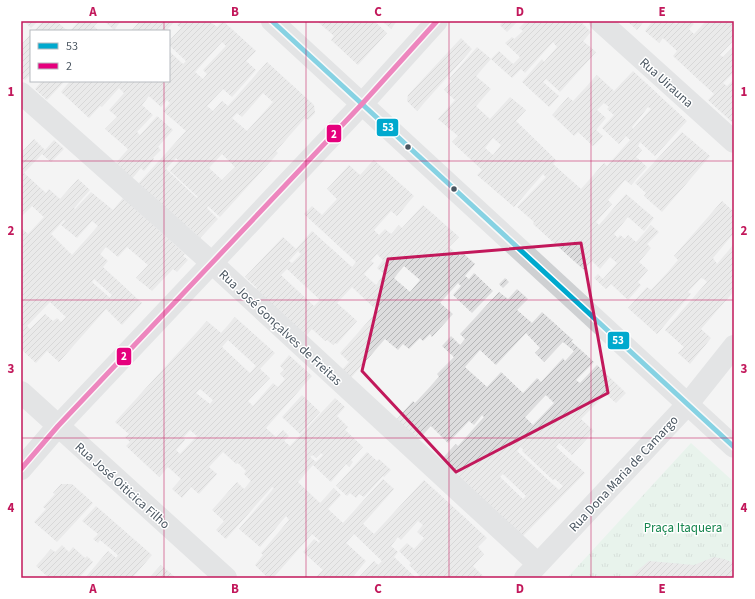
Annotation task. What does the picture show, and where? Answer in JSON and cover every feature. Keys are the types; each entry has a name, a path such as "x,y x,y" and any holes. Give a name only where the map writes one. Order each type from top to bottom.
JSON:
{"street":[{"path":"272,21 734,447"},
{"path":"21,469 58,426 362,104 437,21"},
{"name":"Rua Uirauna","path":"600,21 734,142"},
{"name":"Rua José Gonçalves de Freitas","path":"21,93 212,262 531,571"},
{"name":"Rua Dona Maria de Camargo","path":"531,571 687,405 734,346"},
{"name":"Rua José Oiticica Filho","path":"21,392 226,578"}],"highlighted area":[{"path":"581,243 608,393 456,472 362,371 388,259"}],"green space":[{"name":"Praça Itaquera","path":"691,443 734,482 734,578 567,578"}],"building":[{"path":"21,21 38,21 31,28 25,22 21,25"},
{"path":"43,21 56,21 67,30 35,30"},
{"path":"79,21 99,21 94,26 98,30 71,30"},
{"path":"104,21 121,21 114,30"},
{"path":"140,21 175,21 167,30 132,30"},
{"path":"177,21 209,21 217,27 223,21 256,51 246,61 256,70 232,97 223,89 207,106 213,111 222,101 228,106 267,62 314,105 315,113 308,120 305,118 276,151 278,153 220,217 208,206 207,208 218,219 200,238 137,185 186,131 163,111 170,103 167,100 161,107 149,96 142,105 153,115 137,132 140,135 157,116 173,130 158,147 161,150 144,171 141,168 131,180 114,165 128,149 105,129 117,117 109,110 124,93 119,88 102,107 100,106 89,118 61,92 69,82 170,82 170,52 183,64 186,61 170,46 170,40 181,28 177,25 179,23","holes":["222,42 226,46 203,70 207,74 203,79 195,72","263,93 273,102 247,131 232,118 237,113 242,117","222,154 235,167 222,180 209,168","176,158 179,161 170,171 198,197 197,198 166,169"]},
{"path":"317,21 374,21 387,33 358,65 331,40 334,36"},
{"path":"382,21 397,21 391,29"},
{"path":"500,21 518,21 507,32 500,25 502,23"},
{"path":"526,21 580,21 591,32 583,41 596,52 560,92 546,79 543,82 559,96 549,107 522,82 542,59 544,62 557,47 553,42 525,73 521,69 512,78 491,59 499,51 513,64 520,57 505,43 512,37 514,39 523,31 519,28"},
{"path":"627,21 644,21 637,30"},
{"path":"649,21 673,21 676,24 679,21 691,21 694,24 689,29 694,34 706,21 734,21 734,40 720,55 723,57 734,46 734,72 723,83 727,86 734,79 734,124 708,100 714,94 673,56 677,51 663,38 659,43 645,31 651,23"},
{"path":"30,35 30,75 25,80 21,77 21,45"},
{"path":"461,38 472,49 417,111 407,101 408,95"},
{"path":"477,47 491,59 476,76 491,89 476,106 490,119 510,97 526,110 516,121 556,160 553,164 581,189 604,163 607,166 630,140 626,136 619,144 602,128 614,115 607,109 609,107 604,103 597,110 606,118 596,130 603,136 593,146 578,132 574,136 552,115 568,97 573,101 597,75 614,91 633,71 687,121 655,156 640,142 638,146 642,150 636,157 647,167 631,185 625,180 608,200 612,204 596,222 599,225 626,194 654,218 644,231 628,217 614,234 618,238 620,235 625,239 628,235 636,242 651,225 659,232 647,244 651,248 639,262 648,270 638,282 641,285 628,300 611,284 606,289 594,278 598,274 603,279 617,263 610,257 600,269 592,261 584,270 533,224 534,222 517,207 546,177 543,174 514,207 477,175 482,170 452,142 458,136 438,119 455,100 444,90 452,81 449,79","holes":["648,107 651,109 633,129 632,127","493,138 501,145 493,155 485,148"]},
{"path":"41,82 64,82 47,100 35,89"},
{"path":"682,132 710,156 662,212 644,196 646,193 635,183"},
{"path":"34,139 45,150 54,140 64,149 51,162 42,154 24,173 46,193 49,189 60,199 78,179 90,190 74,208 75,209 91,192 113,210 123,198 185,254 183,256 188,260 177,272 173,269 152,291 136,278 148,265 127,247 118,257 106,247 100,254 108,261 103,267 142,303 122,325 106,309 59,362 47,351 36,363 21,349 21,228 28,234 44,217 32,206 21,217 21,153","holes":["64,220 65,221 61,225 77,238 92,221 98,226 72,255 51,234","94,279 112,295 110,298 92,282","50,302 66,317 61,322 57,318 53,321 45,314 30,329 27,326"]},
{"path":"374,160 414,196 397,216 391,211 374,230 379,235 385,229 391,234 399,225 402,228 423,205 459,237 449,247 460,256 463,253 475,264 465,276 469,279 474,273 493,291 472,313 453,295 461,286 458,283 440,303 453,314 432,337 430,334 423,341 420,338 409,349 403,344 398,350 385,339 349,380 340,372 349,362 340,353 380,308 376,305 374,308 352,287 337,303 357,321 337,344 335,343 333,345 327,340 325,341 312,329 304,338 254,291 257,288 245,277 283,237 296,249 312,231 352,267 356,262 304,214 312,206 322,215 337,199 327,189 349,165 360,175","holes":["298,251 301,254 292,263 289,261","377,254 383,260 377,268 384,274 376,285 364,274 374,263 371,261","404,266 420,280 410,292 394,278","287,269 320,300 314,306 281,275"]},
{"path":"722,201 734,212 734,233 713,258 717,264 734,244 734,291 701,329 711,338 690,364 678,353 684,347 665,330 707,282 704,279 701,278 688,292 691,294 657,334 628,308 647,287 651,290 667,273 678,260 674,256"},
{"path":"505,278 509,282 503,288 499,284"},
{"path":"517,289 528,299 517,310 532,323 542,312 573,340 571,341 594,362 576,380 580,383 597,365 626,393 616,403 606,394 581,419 594,431 572,455 559,443 556,447 585,473 521,538 440,461 456,444 458,446 484,417 482,415 474,425 469,421 448,443 431,426 417,441 395,421 413,401 415,403 439,377 437,374 454,357 442,346 451,336 460,345 465,339 460,334 499,292 508,299","holes":["526,333 540,348 535,353 544,362 563,342 574,351 565,361 563,358 541,382 537,378 523,393 501,372 487,387 465,367 480,350 496,365","546,395 554,403 533,425 525,417","520,447 523,449 522,451 553,480 555,479 563,486 559,490 517,451","503,474 526,496 523,499 500,477"]},
{"path":"235,317 275,353 260,369 270,378 248,401 253,406 273,383 278,387 285,379 280,374 284,370 280,366 289,355 312,376 266,428 276,437 283,430 289,436 284,441 290,446 335,398 345,407 337,416 348,427 345,430 363,447 351,460 353,462 349,467 346,464 331,482 313,465 298,482 320,503 334,488 341,495 328,509 343,523 383,479 394,489 363,524 374,534 424,480 487,538 478,547 484,554 473,566 485,578 417,578 419,575 409,565 411,563 399,551 407,543 414,549 424,538 417,532 423,525 418,521 401,540 398,537 391,546 398,552 394,557 416,578 399,578 397,576 396,578 358,578 374,561 378,565 382,561 354,534 346,543 366,561 352,578 315,578 323,570 303,552 314,539 319,543 320,541 312,534 273,578 268,578 255,565 263,555 261,553 289,520 286,516 260,547 239,529 274,488 272,487 226,539 216,530 224,521 212,510 237,482 244,489 251,481 244,474 246,471 223,452 209,467 217,474 199,494 191,487 182,498 172,489 181,479 168,467 159,477 126,446 130,442 125,437 129,434 115,422 207,321 221,333","holes":["228,340 256,366 250,373 222,347","200,389 213,400 210,404 196,393","190,430 197,436 180,454 176,450 185,440 183,438","321,453 323,455 316,462 310,457 313,455 316,458"]},
{"path":"302,395 320,412 300,434 282,417"},
{"path":"367,452 377,461 379,459 391,470 384,477 383,476 364,497 359,494 356,498 350,493 347,496 336,486"},
{"path":"61,484 72,484 93,503 57,542 34,522 46,509 43,507 55,494 53,493"},
{"path":"96,506 152,555 132,578 85,578 108,551 116,558 118,555 100,540 98,543 93,539 98,534 82,521"},
{"path":"62,545 69,552 73,547 85,558 87,556 93,562 79,578 49,578 36,566 51,549 55,552"},
{"path":"714,557 734,563 734,578 628,578 649,561 694,565"},
{"path":"161,565 176,578 149,578"}],"transit line":[{"name":"53","path":"272,21 734,447"},
{"name":"2","path":"21,469 58,426 362,104 437,21"}]}
